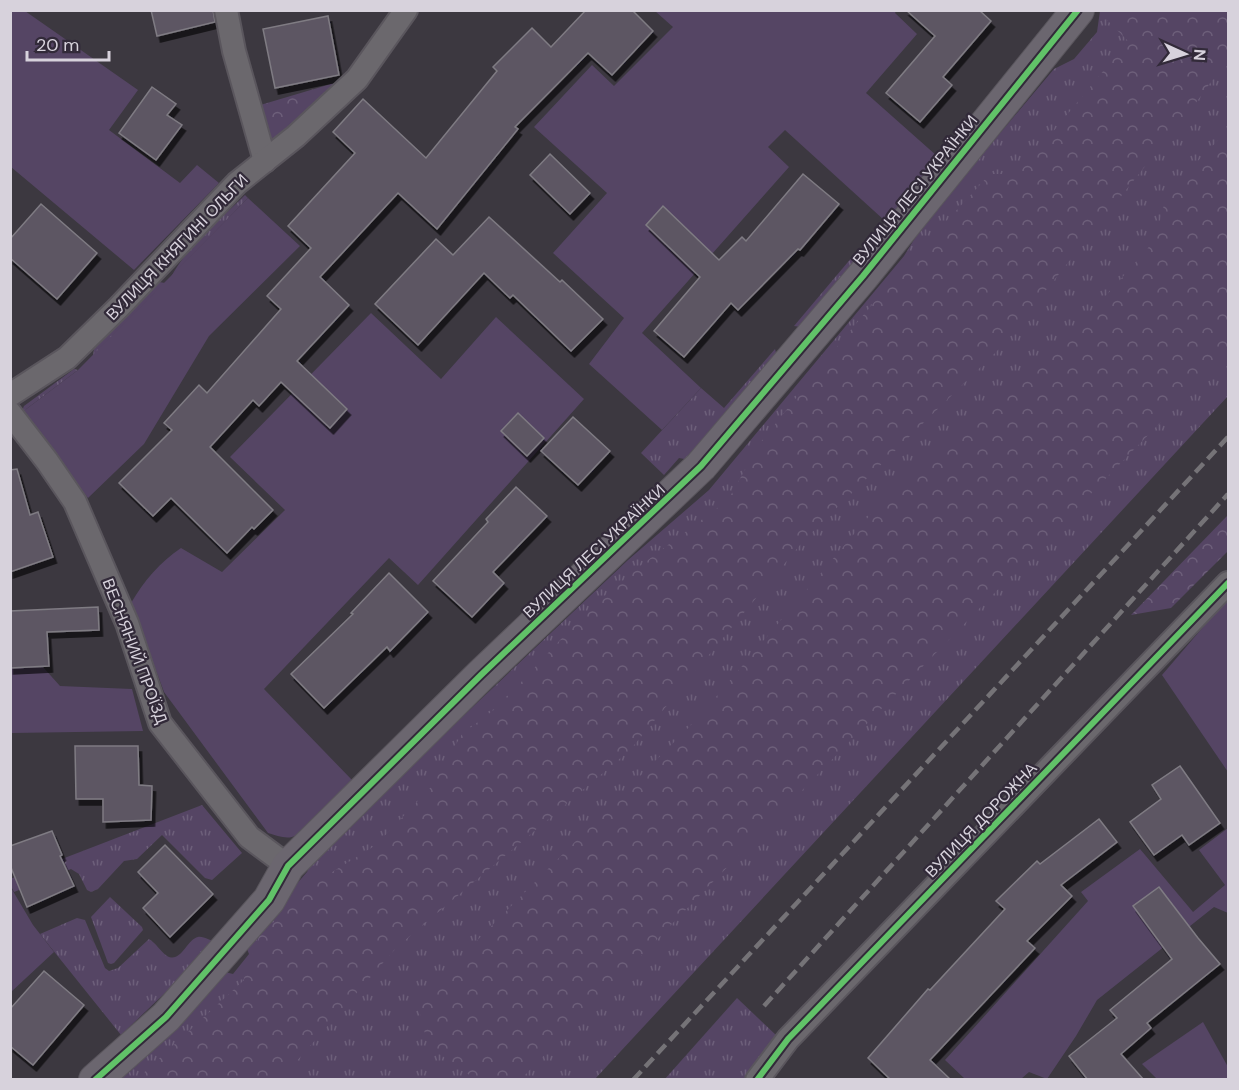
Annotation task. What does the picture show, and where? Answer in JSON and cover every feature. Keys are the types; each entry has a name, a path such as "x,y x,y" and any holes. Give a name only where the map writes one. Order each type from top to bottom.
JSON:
{"street":[{"path":"226,10 234,51 265,161"},
{"name":"ВУЛИЦЯ КНЯГИНІ ОЛЬГИ","path":"10,395 67,358 237,183 296,136 357,80 406,10"},
{"name":"ВУЛИЦЯ ЛЕСІ УКРАЇНКИ","path":"95,1080 166,1017 269,900 288,866 481,675 701,466 863,276 1078,10"},
{"name":"ВЕСНЯНИЙ ПРОЇЗД","path":"10,413 75,502 127,623 160,723 249,837 288,866"},
{"name":"ВУЛИЦЯ ДОРОЖНА","path":"757,1080 797,1030 1228,583"}],"green space":[{"path":"10,11 25,11 138,90 109,130 180,183 197,165 219,183 134,270 11,167"},
{"path":"655,11 896,11 895,13 917,34 866,93 937,156 884,220 785,130 768,147 789,167 642,333 701,388 662,430 589,364 624,318 553,253 607,193 534,127 592,65 614,86 673,27"},
{"path":"1100,11 1228,11 1228,396 595,1079 117,1080 225,972 233,974 249,954 245,944 307,872 313,858 628,560 709,490 904,256 923,225 1054,69 1074,59 1097,32"},
{"path":"1115,11 1228,11 1228,58 1198,100 999,349 805,539 630,750 397,947 281,1079 137,1079 243,981 259,937 308,887 376,845 431,787 462,734 499,706 587,611 644,563 728,500 760,443 904,267 990,174 1018,174 1128,41 1107,20"},
{"path":"341,81 271,145 257,106"},
{"path":"1228,130 1228,353 521,1079 475,1079 428,1046 417,1001 698,718 887,495 1061,347 1155,240 1167,193"},
{"path":"938,154 941,158 890,222 883,221"},
{"path":"245,195 248,198 171,277 195,244"},
{"path":"248,198 300,246 209,336 144,444 88,498 21,413 78,370"},
{"path":"853,256 854,264 801,327 794,326"},
{"path":"159,282 165,283 93,356 94,349"},
{"path":"371,313 441,379 496,317 584,399 418,585 389,558 264,689 352,780 323,812 298,834 283,837 268,833 164,692 131,603 153,572 181,548 222,572 285,510 230,457"},
{"path":"775,349 778,360 690,460 679,458 664,475 641,453 701,388 724,408"},
{"path":"74,369 78,370 21,413 24,406"},
{"path":"1228,515 1228,551 1171,608 1131,615"},
{"path":"1228,598 1228,772 1162,675"},
{"path":"43,667 60,686 132,689 143,731 11,733 11,668"},
{"path":"202,805 242,853 212,880 205,878 162,835 137,859 124,861 98,889 91,892 87,890 79,874 71,869 14,892 11,886 10,879"},
{"path":"1228,828 1228,913 1214,907 1097,1000 1047,1079 1029,1072 1021,1079 965,1079 945,1060 1088,901 1081,892 1140,849 1193,912 1225,885 1199,850"},
{"path":"10,886 33,925 54,952 11,992"},
{"path":"110,897 143,930 111,964 108,963 91,917"},
{"path":"77,918 85,920 105,968 109,971 118,968 149,939 172,958 180,954 190,942 198,937 217,943 121,1035 40,934"},
{"path":"737,998 778,1037 745,1079 664,1080"},
{"path":"1203,1022 1228,1067 1228,1079 1157,1079 1142,1064"}],"building":[{"path":"151,10 213,10 215,22 157,36"},
{"path":"586,10 632,10 653,31 612,75 588,53 515,127 518,129 437,229 398,193 320,277 349,305 297,361 347,409 330,428 281,382 259,406 253,400 210,447 273,510 254,529 252,527 227,553 171,498 153,516 119,483 172,430 164,423 199,385 207,393 281,309 267,296 311,248 288,226 355,153 333,132 363,99 426,158 497,71 493,67 532,28 551,47"},
{"path":"906,10 979,10 991,21 943,77 952,85 920,122 886,93 935,36"},
{"path":"328,16 339,75 275,88 263,29"},
{"path":"152,87 176,104 167,115 182,125 156,160 119,133"},
{"path":"550,154 590,193 570,214 530,175"},
{"path":"803,174 839,204 800,250 798,249 738,310 731,303 684,357 654,331 700,277 646,225 663,206 719,260 742,237 746,241"},
{"path":"41,204 97,253 57,299 10,258 10,239"},
{"path":"489,217 603,319 571,351 513,295 510,298 484,273 418,345 375,304 436,239 453,255"},
{"path":"518,413 544,438 527,456 501,431"},
{"path":"573,417 610,451 578,485 541,451"},
{"path":"17,469 30,515 38,512 53,557 10,572 10,470"},
{"path":"516,487 547,516 493,572 504,583 472,617 433,581 488,522 486,519"},
{"path":"389,573 428,612 390,651 387,647 324,708 291,674 353,614 351,613"},
{"path":"98,607 99,630 47,632 49,666 10,668 10,611"},
{"path":"75,746 138,746 139,785 152,786 151,820 103,822 103,799 76,799"},
{"path":"1180,766 1220,823 1189,845 1182,835 1154,855 1130,822 1161,799 1152,785"},
{"path":"1099,819 1117,842 1061,885 1072,896 1027,941 1035,948 930,1060 951,1080 891,1080 868,1058 928,989 930,990 1005,909 996,901 1037,861 1040,864"},
{"path":"52,831 62,855 60,856 74,886 27,907 10,865 10,846"},
{"path":"165,845 213,894 170,937 143,908 158,893 138,872"},
{"path":"1159,887 1220,964 1147,1023 1151,1028 1121,1054 1144,1080 1088,1080 1069,1056 1117,1018 1110,1010 1172,959 1133,906"},
{"path":"44,971 84,1005 33,1065 10,1046 10,1009"}],"railway":[{"path":"633,1080 1228,437"},
{"path":"764,1006 1228,494"}],"cycle path":[{"path":"95,1080 166,1017 269,900 288,866 481,675 701,466 863,276 1078,10"},
{"path":"757,1080 788,1039 1228,583"}]}
